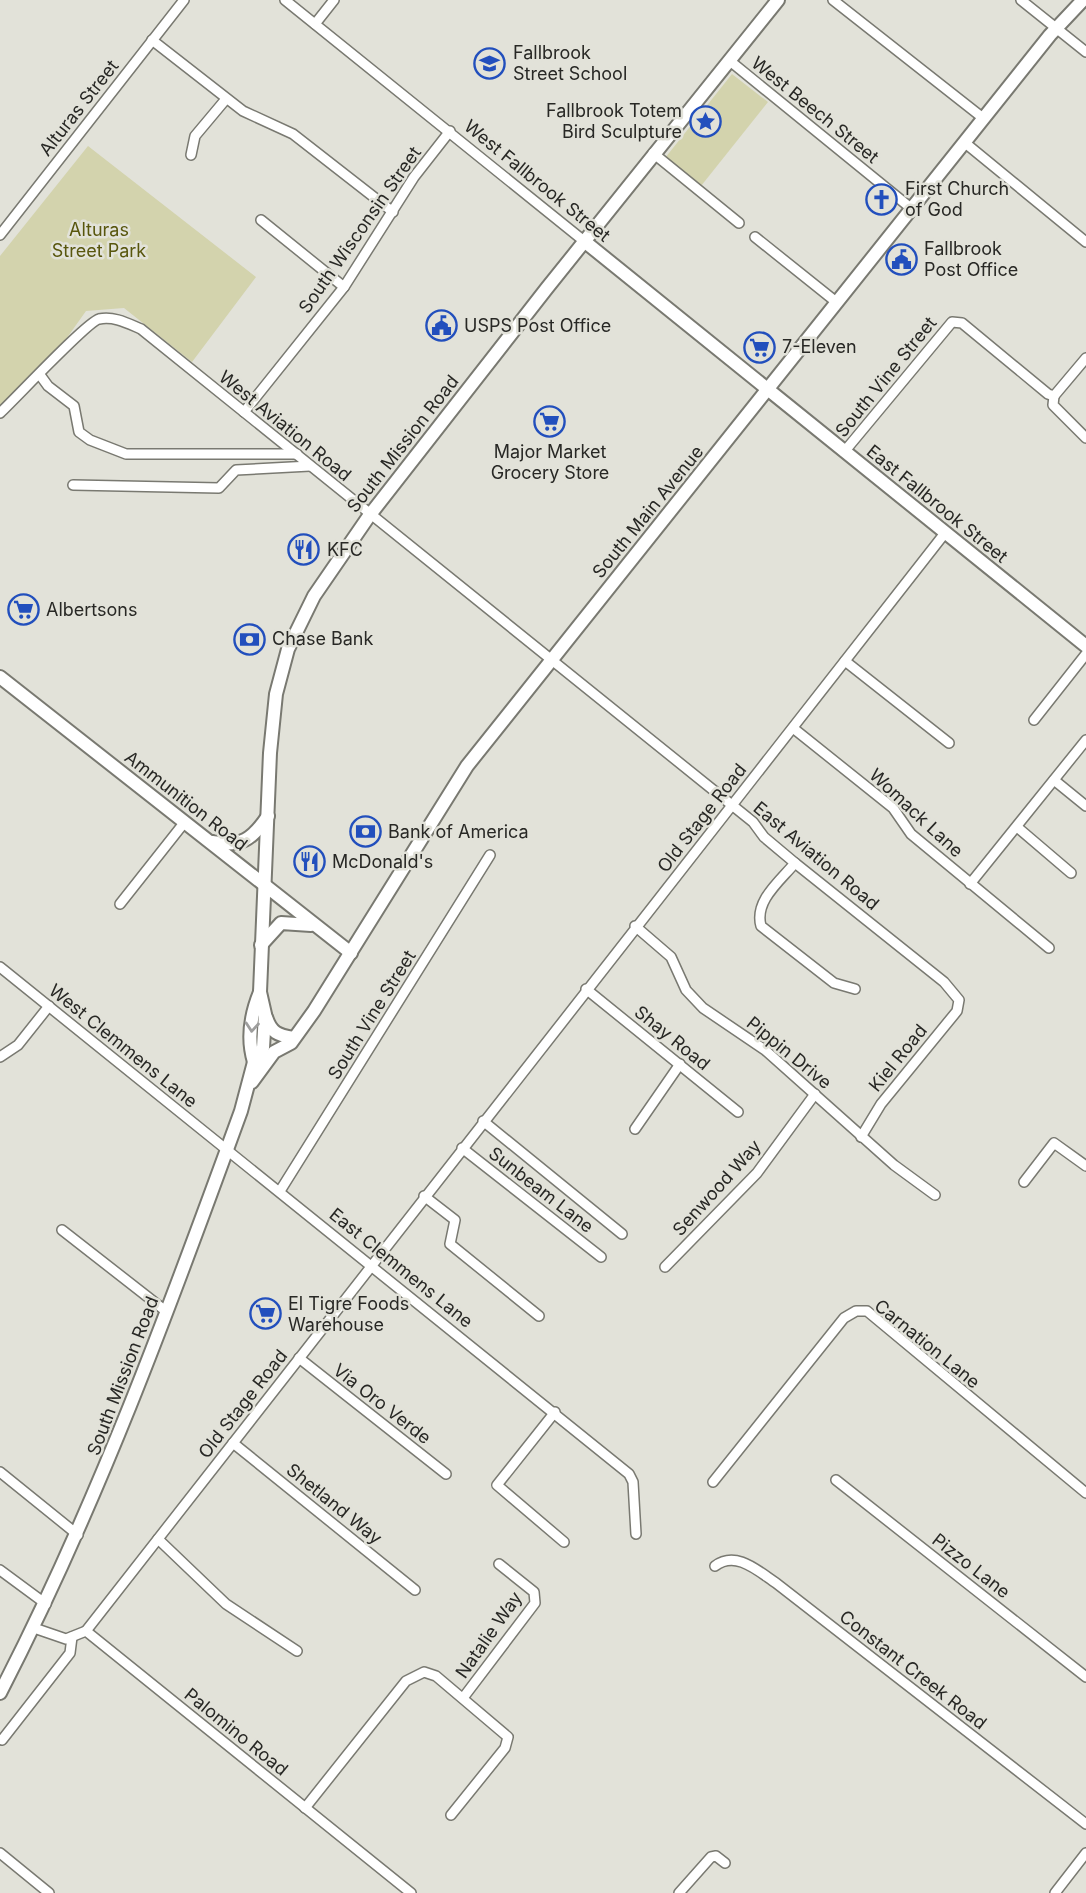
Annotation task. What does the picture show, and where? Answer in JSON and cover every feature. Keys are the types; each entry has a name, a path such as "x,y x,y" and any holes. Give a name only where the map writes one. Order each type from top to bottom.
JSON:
{"main road":[{"name":"South Mission Road","path":"0,1693 78,1535 167,1312 227,1149 254,1062 263,1048 265,1014 260,992 261,945 273,721 288,649 325,576 369,516 653,153 778,0"},
{"name":"South Main Avenue","path":"1056,28 1058,19 1073,0"},
{"name":"South Main Avenue","path":"248,1088 274,1052 291,1044 467,766 835,301 1056,28 1064,24 1083,0"},
{"name":"West Fallbrook Street","path":"584,241 767,390"},
{"name":"East Fallbrook Street","path":"767,390 1086,646"},
{"name":"Ammunition Road","path":"0,677 351,953"},
{"path":"208,841 238,845 258,831 268,816"},
{"path":"261,945 281,923 315,925"},
{"name":"South Mission Road","path":"254,1062 250,1048 253,1011 260,992"},
{"path":"265,1014 274,1032 279,1036 293,1038"}],"street":[{"name":"Alturas Street","path":"0,235 184,0"},
{"name":"West Fallbrook Street","path":"285,0 584,241"},
{"path":"315,24 334,0"},
{"path":"834,0 983,118"},
{"path":"1021,0 1086,52"},
{"path":"152,40 243,111 293,134 393,212"},
{"name":"West Beech Street","path":"730,61 912,209"},
{"path":"191,155 195,136 226,99"},
{"name":"South Wisconsin Street","path":"244,412 344,287 414,177 450,131"},
{"path":"964,142 1086,242"},
{"path":"653,153 739,223"},
{"path":"261,220 344,287"},
{"path":"755,237 835,301"},
{"name":"West Aviation Road","path":"0,413 90,323 116,319 141,329 297,454 369,516 551,660"},
{"name":"South Vine Street","path":"845,452 952,321 962,323 1048,394 1054,396"},
{"path":"1086,358 1054,396 1053,405 1086,438"},
{"path":"40,375 48,386 75,406 79,432 89,440 127,454 297,454"},
{"path":"73,485 219,488 236,470 310,466"},
{"name":"Old Stage Road","path":"86,1630 945,533"},
{"path":"1034,720 1086,654"},
{"name":"East Aviation Road","path":"551,660 732,806 794,863 944,982 959,1000"},
{"path":"845,661 949,743"},
{"name":"Womack Lane","path":"793,727 893,808 911,834 1049,948"},
{"path":"970,884 1086,740"},
{"path":"1054,780 1086,806"},
{"path":"120,904 184,823"},
{"path":"1017,827 1071,873"},
{"name":"South Vine Street","path":"280,1191 490,855"},
{"path":"794,863 761,905 757,915 761,926 834,983 855,989"},
{"name":"Pippin Drive","path":"635,926 671,957 686,990 704,1008 765,1050 861,1137 935,1195"},
{"name":"West Clemmens Lane","path":"2,973 49,1006 227,1149"},
{"name":"Shay Road","path":"586,989 738,1112"},
{"name":"Kiel Road","path":"861,1137 881,1104 957,1011 959,1000"},
{"path":"0,1057 18,1045 49,1006"},
{"path":"635,1129 680,1064"},
{"name":"Senwood Way","path":"665,1267 757,1173 815,1094"},
{"path":"483,1121 622,1234"},
{"path":"1024,1182 1054,1143 1086,1166"},
{"name":"Sunbeam Lane","path":"462,1148 601,1257"},
{"name":"East Clemmens Lane","path":"227,1149 555,1412"},
{"path":"424,1196 455,1220 450,1244 539,1316"},
{"path":"62,1230 167,1312"},
{"name":"Carnation Lane","path":"713,1482 844,1318 856,1311 866,1311 1086,1493"},
{"name":"Via Oro Verde","path":"299,1357 446,1474"},
{"path":"564,1542 497,1485 555,1412 629,1474 636,1534"},
{"name":"Shetland Way","path":"233,1443 415,1590"},
{"path":"0,1472 78,1535"},
{"name":"Pizzo Lane","path":"836,1480 1086,1677"},
{"path":"158,1539 226,1604 297,1651"},
{"name":"Constant Creek Road","path":"715,1566 728,1559 740,1560 776,1583 1086,1824"},
{"name":"Natalie Way","path":"463,1698 536,1600 534,1592 499,1564"},
{"path":"0,1570 46,1604"},
{"path":"34,1628 57,1637 72,1637 86,1630"},
{"name":"Palomino Road","path":"86,1630 411,1893"},
{"path":"2,1740 71,1653 72,1637"},
{"path":"305,1808 406,1681 413,1675 424,1672 436,1676 505,1732 508,1741 451,1815"},
{"path":"0,1853 49,1893"},
{"path":"1055,1893 1086,1853"},
{"path":"679,1893 711,1857 716,1856 724,1863"}],"green space":[{"path":"732,74 768,102 701,186 665,158"},
{"name":"Alturas Street Park","path":"88,146 256,277 192,362 124,308 86,311 54,356 0,405 0,256"}],"place":[{"name":"Fallbrook Street School","path":"490,63"},
{"name":"Fallbrook Totem Bird Sculpture","path":"705,121"},
{"name":"First Church of God","path":"882,199"},
{"name":"Fallbrook Post Office","path":"901,259"},
{"name":"USPS Post Office","path":"441,326"},
{"name":"7-Eleven","path":"759,347"},
{"name":"Major Market Grocery Store","path":"550,422"},
{"name":"KFC","path":"304,550"},
{"name":"Albertsons","path":"23,610"},
{"name":"Chase Bank","path":"249,639"},
{"name":"Bank of America","path":"365,832"},
{"name":"McDonald's","path":"309,862"},
{"name":"El Tigre Foods Warehouse","path":"265,1314"}]}
